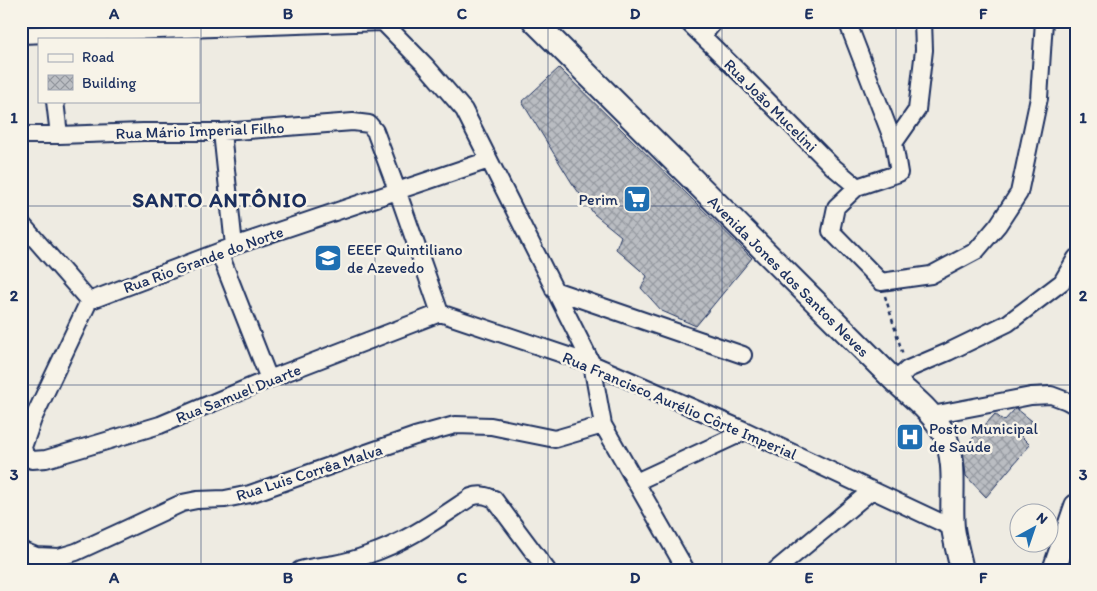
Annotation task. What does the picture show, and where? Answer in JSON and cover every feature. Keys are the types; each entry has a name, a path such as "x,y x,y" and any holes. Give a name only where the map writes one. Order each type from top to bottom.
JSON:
{"main road":[{"name":"Avenida Jones dos Santos Neves","path":"534,21 901,375 944,433 948,444 953,472 953,528 962,570"},
{"path":"1054,570 1076,506"}],"street":[{"path":"21,35 49,31 382,21 426,66 464,110 592,364 603,425 686,570"},
{"name":"Rua João Mucelini","path":"687,21 832,166 857,187"},
{"path":"702,36 715,21"},
{"path":"847,21 894,142 899,173 857,187 836,207 831,231 881,282 931,275 976,251 998,225 1019,193 1039,98 1044,21"},
{"path":"894,142 917,110 924,50 923,21"},
{"path":"55,102 58,135"},
{"name":"Rua Mário Imperial Filho","path":"21,134 222,132 363,122 369,124 375,131 397,190"},
{"path":"222,132 226,249 269,379"},
{"name":"Rua Rio Grande do Norte","path":"88,301 226,249 490,160"},
{"path":"397,190 440,313"},
{"path":"21,223 88,301"},
{"path":"901,375 1008,323 1062,282 1076,258"},
{"path":"554,290 743,355"},
{"name":"Rua Samuel Duarte","path":"88,301 33,420 23,447 25,455 32,460 46,459 160,425 269,379 440,313"},
{"name":"Rua Francisco Aurélio Côrte Imperial","path":"440,313 592,364 746,431 953,528"},
{"path":"932,416 1031,396 1051,395 1067,400 1076,406"},
{"name":"Rua Luis Corrêa Malva","path":"21,550 36,556 59,557 76,552 182,503 197,500 225,499 250,494 415,436 455,425 491,426 555,439 603,425"},
{"path":"636,482 746,431"},
{"path":"776,570 872,490"},
{"path":"300,570 369,555 424,528 471,497 479,494 494,499 547,570"}],"path":[{"path":"881,282 901,375"}],"building":[{"name":"Perim","path":"559,68 752,258 696,326 662,311 641,288 647,276 616,249 621,236 594,214 572,183 522,102"},
{"path":"1015,409 1032,421 1020,435 1030,445 986,497 966,476 963,449 995,414 1004,421"}],"place":[{"name":"Perim","path":"637,199"},
{"name":"EEEF Quintiliano de Azevedo","path":"328,258"},
{"name":"Posto Municipal de Saúde","path":"910,437"}],"district":[{"name":"SANTO ANTÔNIO","path":"220,200"}]}
